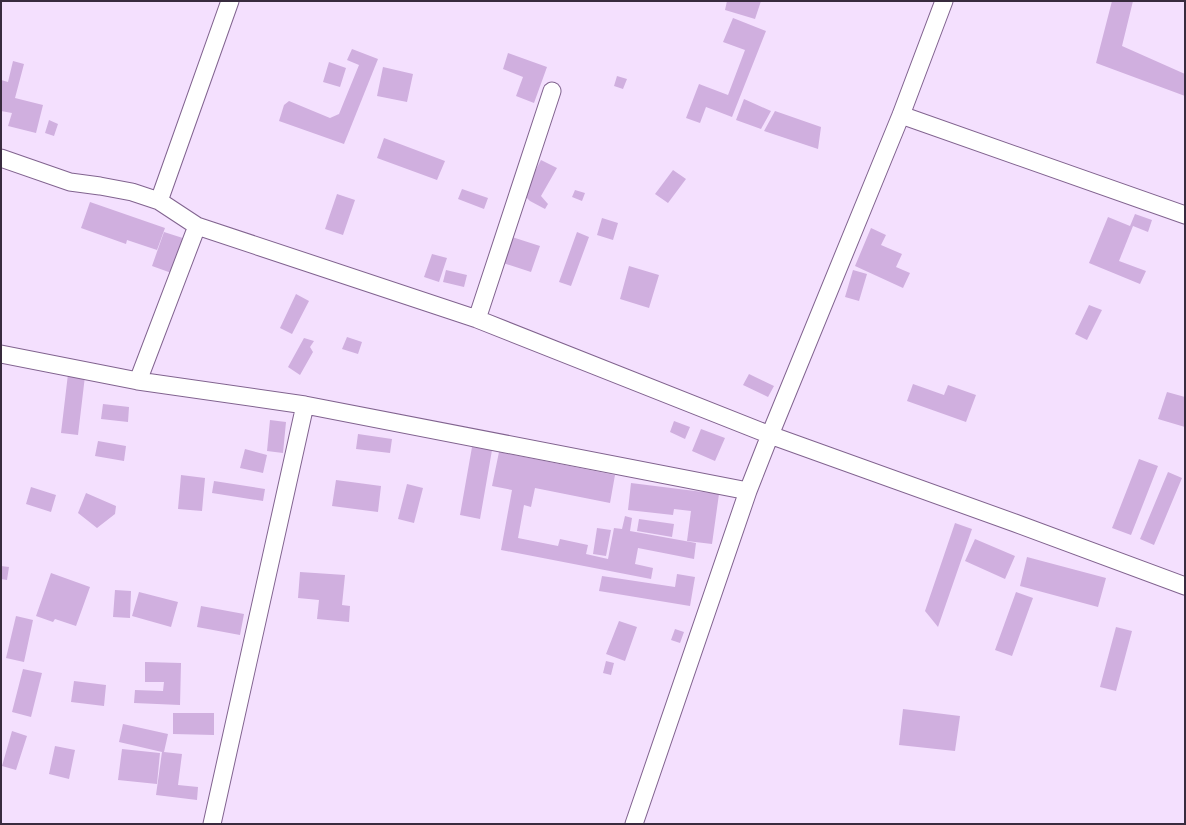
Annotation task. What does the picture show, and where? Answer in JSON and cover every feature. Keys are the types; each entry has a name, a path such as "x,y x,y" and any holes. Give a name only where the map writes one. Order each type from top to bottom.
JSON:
{"street":[{"path":"159,201 230,1"},
{"path":"634,824 748,491 901,115 944,1"},
{"path":"476,319 552,92"},
{"path":"901,115 1185,215"},
{"path":"1,158 70,182 132,192 159,201 197,226 476,319 770,435 1008,520 1185,586"},
{"path":"138,381 197,226"},
{"path":"1,354 138,381 305,405 748,491"},
{"path":"212,824 305,405"}],"building":[{"path":"727,1 761,1 755,19 725,10"},
{"path":"1112,1 1133,1 1122,46 1185,74 1185,96 1096,63"},
{"path":"733,18 766,31 732,117 706,107 700,123 686,118 699,84 728,95 745,50 723,42"},
{"path":"352,49 378,59 344,144 279,121 284,105 289,101 330,118 339,114 359,65 347,60"},
{"path":"508,53 547,67 534,103 516,96 523,77 503,69"},
{"path":"13,61 24,64 15,98 43,105 36,133 8,126 12,113 1,111 1,80 8,82"},
{"path":"329,62 346,68 340,87 323,82"},
{"path":"383,67 413,74 407,102 377,96"},
{"path":"617,76 627,79 623,89 614,86"},
{"path":"744,99 771,111 761,129 736,120"},
{"path":"775,111 821,127 818,149 764,131"},
{"path":"49,120 58,124 54,136 45,133"},
{"path":"384,138 445,161 437,180 377,158"},
{"path":"541,160 557,168 541,196 548,204 545,209 530,201 523,194"},
{"path":"673,170 686,179 668,203 655,194"},
{"path":"462,189 488,198 484,209 458,199"},
{"path":"575,190 585,193 582,201 572,197"},
{"path":"337,194 355,200 343,235 325,229"},
{"path":"90,202 165,228 157,250 127,240 126,244 81,228"},
{"path":"1135,214 1152,220 1148,232 1133,226 1119,261 1146,271 1140,284 1089,263 1108,217 1130,226"},
{"path":"602,218 618,223 613,240 597,235"},
{"path":"871,228 886,235 881,245 902,254 896,267 910,273 903,288 855,266"},
{"path":"164,232 189,240 177,275 152,266"},
{"path":"577,232 589,237 571,286 559,282"},
{"path":"512,237 540,246 531,272 503,263"},
{"path":"432,254 447,258 439,282 424,277"},
{"path":"629,266 659,275 649,308 620,299"},
{"path":"446,270 467,275 464,287 443,282"},
{"path":"853,270 867,274 859,301 845,297"},
{"path":"296,294 309,301 292,334 280,328"},
{"path":"1089,305 1102,310 1087,340 1075,334"},
{"path":"347,337 362,342 358,354 342,349"},
{"path":"304,338 314,341 310,347 313,352 300,375 288,367"},
{"path":"68,374 85,376 78,435 61,433"},
{"path":"749,374 774,386 768,397 743,385"},
{"path":"913,384 944,395 948,385 976,395 966,422 907,401"},
{"path":"1167,392 1185,397 1185,427 1158,419"},
{"path":"103,404 129,407 128,422 101,419"},
{"path":"270,420 286,422 283,453 267,451"},
{"path":"674,421 690,427 685,439 670,432"},
{"path":"701,429 725,438 715,461 692,451"},
{"path":"358,434 392,439 390,453 356,449"},
{"path":"98,441 126,446 124,461 95,456"},
{"path":"472,447 492,450 480,519 460,515"},
{"path":"245,449 267,455 263,473 240,468"},
{"path":"499,452 615,475 610,503 535,488 531,507 524,505 518,538 558,546 560,539 588,545 586,554 608,559 614,528 622,529 625,516 632,518 630,531 696,543 694,559 638,548 635,564 653,568 651,579 501,550 512,490 492,486"},
{"path":"1139,459 1158,466 1131,535 1112,528"},
{"path":"1168,472 1182,478 1154,545 1140,539"},
{"path":"181,475 205,478 202,511 178,509"},
{"path":"336,480 381,486 378,512 332,506"},
{"path":"214,481 265,489 263,501 212,493"},
{"path":"631,483 719,494 712,544 687,541 691,511 674,509 673,515 628,510"},
{"path":"407,484 423,488 414,523 398,519"},
{"path":"31,487 56,495 51,512 26,504"},
{"path":"86,493 116,506 115,514 97,528 78,513"},
{"path":"639,519 674,524 672,537 637,531"},
{"path":"955,523 972,529 938,627 925,611"},
{"path":"597,528 611,530 606,556 593,554"},
{"path":"975,539 1015,556 1005,579 965,561"},
{"path":"1027,557 1106,578 1098,607 1020,586"},
{"path":"1,566 9,567 7,580 1,579"},
{"path":"300,572 345,575 342,605 350,606 349,622 317,619 319,600 298,598"},
{"path":"51,573 90,587 76,626 55,619 53,622 36,616"},
{"path":"677,574 695,577 690,606 599,591 602,576 675,587"},
{"path":"115,590 131,591 130,618 113,617"},
{"path":"139,592 178,602 171,627 132,616"},
{"path":"1016,592 1033,598 1012,656 995,650"},
{"path":"201,606 244,614 240,635 197,627"},
{"path":"16,616 33,620 24,662 6,658"},
{"path":"619,621 637,627 625,661 606,654"},
{"path":"1116,627 1132,631 1116,691 1100,687"},
{"path":"675,629 684,632 680,643 671,640"},
{"path":"606,661 614,663 611,675 603,673"},
{"path":"145,662 181,663 180,705 134,703 135,690 163,691 164,682 145,682"},
{"path":"23,669 42,673 31,717 12,712"},
{"path":"74,681 106,685 104,706 71,702"},
{"path":"903,709 960,716 955,751 899,745"},
{"path":"173,713 214,713 214,735 173,734"},
{"path":"123,724 168,734 164,752 182,754 178,785 198,787 197,800 156,795 162,752 119,742"},
{"path":"12,731 27,736 16,770 2,766"},
{"path":"55,746 75,750 69,779 49,774"},
{"path":"122,749 160,753 157,784 118,780"}]}
